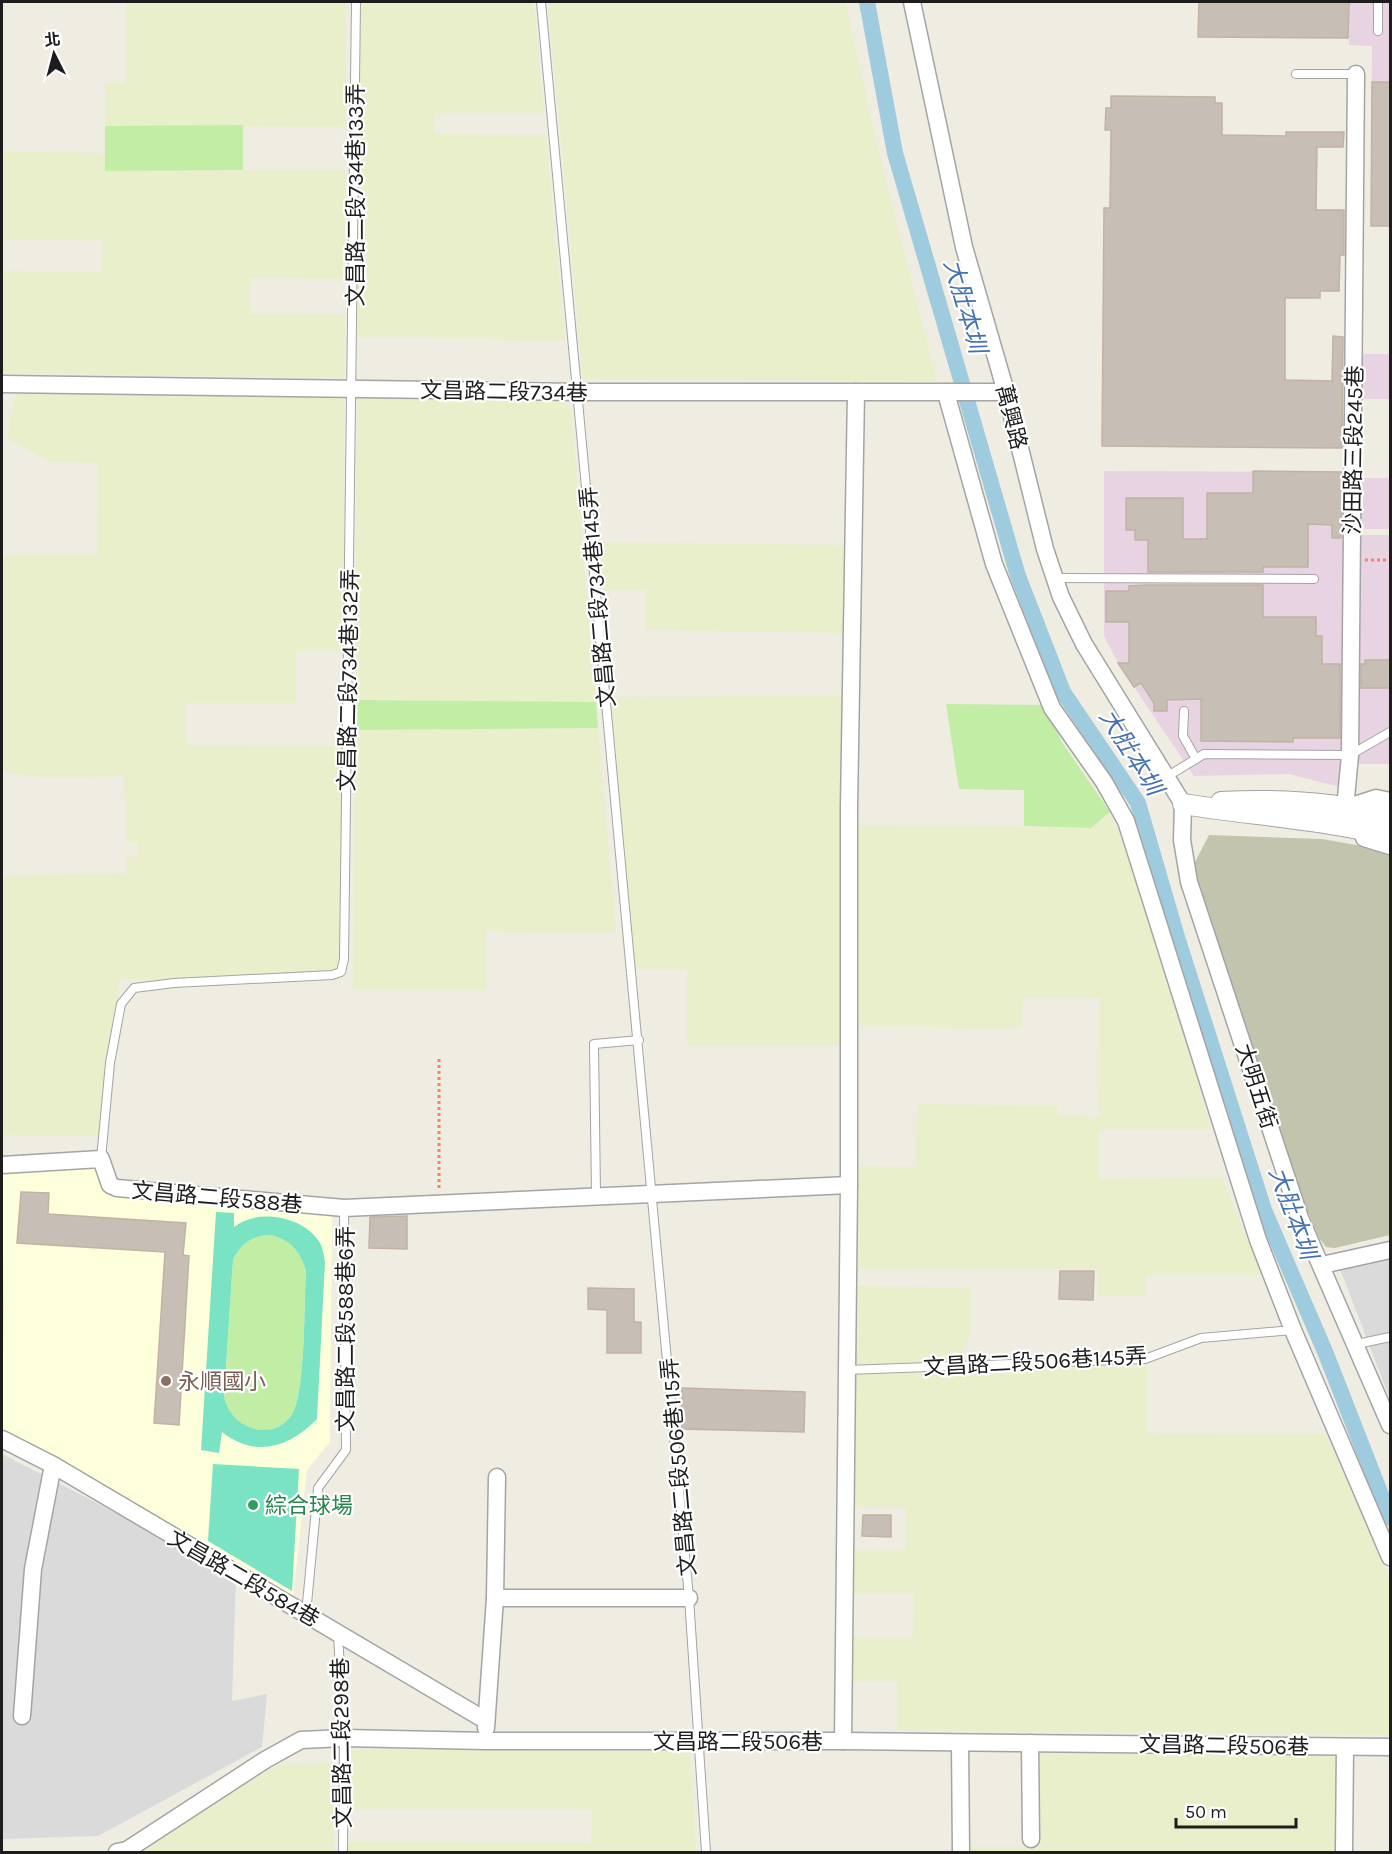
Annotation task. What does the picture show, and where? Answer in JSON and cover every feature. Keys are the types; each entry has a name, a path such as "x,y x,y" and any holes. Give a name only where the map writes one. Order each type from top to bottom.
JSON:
{"street":[{"name":"萬興路","path":"912,2 964,247 1006,392 1055,578 1084,644 1168,776 1183,804"},
{"name":"沙田路三段245巷","path":"1345,816 1350,755 1356,74"},
{"name":"文昌路二段734巷","path":"2,384 578,392 1006,392"},
{"path":"843,1741 845,1370 849,1185 849,807 856,392"},
{"path":"946,393 994,564 1052,708 1104,782 1126,821 1258,1240 1293,1330 1390,1557"},
{"path":"1183,804 1266,799 1345,816 1385,820"},
{"name":"大明五街","path":"1183,804 1182,840 1189,882 1300,1218 1385,1400 1390,1425"},
{"path":"1345,816 1364,839 1390,846"},
{"path":"2,1165 101,1159"},
{"name":"文昌路二段588巷","path":"101,1159 110,1185 117,1188 344,1208 849,1185"},
{"path":"1322,1264 1390,1250"},
{"name":"文昌路二段584巷","path":"2,1439 53,1465 485,1720"},
{"path":"21,1716 33,1569 53,1465"},
{"path":"486,1741 485,1720 495,1598 497,1477"},
{"path":"495,1598 689,1598"},
{"name":"文昌路二段506巷","path":"117,1852 127,1850 264,1760 301,1740 344,1738 486,1741 843,1741 1390,1747"},
{"path":"960,1743 962,1852"},
{"path":"1030,1743 1031,1839"},
{"path":"1344,1852 1345,1747"}],"lane":[{"name":"文昌路二段734巷133弄","path":"353,388 356,2"},
{"name":"文昌路二段734巷145弄","path":"541,2 653,1193"},
{"path":"1378,2 1378,31"},
{"path":"1296,74 1356,74"},
{"name":"文昌路二段734巷132弄","path":"101,1159 110,1063 121,1004 134,988 174,983 332,975 341,972 344,959 353,388"},
{"path":"1055,578 1314,579"},
{"path":"1184,711 1183,736 1196,759"},
{"path":"1168,776 1204,754 1350,755 1390,732"},
{"path":"596,1195 594,1044 639,1040"},
{"name":"文昌路二段506巷115弄","path":"653,1193 689,1598 706,1852"},
{"name":"文昌路二段588巷6弄","path":"306,1614 318,1488 346,1450 344,1208"},
{"name":"文昌路二段506巷145弄","path":"845,1370 1145,1359 1201,1338 1293,1330"},
{"path":"1357,1344 1390,1337"},
{"name":"文昌路二段298巷","path":"338,1633 344,1738 343,1852"}],"path":[{"path":"1352,560 1390,560"},
{"path":"439,1058 439,1203"}],"shaded area":[{"path":"126,2 346,2 346,127 105,126 105,83 125,83"},
{"path":"357,2 534,2 544,113 435,113 435,134 546,135 565,340 358,337"},
{"path":"548,2 845,2 876,141 937,381 583,379"},
{"path":"1349,2 1390,2 1390,226 1371,226 1372,46 1349,45"},
{"path":"2,151 105,153 105,171 346,170 344,279 250,278 249,314 345,315 344,378 2,373 2,271 102,272 103,241 2,239"},
{"path":"1361,354 1390,354 1390,399 1361,399"},
{"path":"16,394 344,396 343,651 296,651 296,703 186,703 186,745 342,746 341,980 119,979 112,1076 102,1136 2,1135 2,877 127,873 126,856 138,856 138,842 126,842 124,776 46,778 2,772 2,555 97,555 98,463 49,462 7,438"},
{"path":"357,396 562,400 571,411 596,702 355,700"},
{"path":"1104,471 1344,472 1344,732 1341,732 1340,787 1289,774 1194,776 1118,663 1104,636"},
{"path":"1359,478 1390,478 1390,529 1359,529"},
{"path":"1359,535 1390,535 1390,764 1358,764"},
{"path":"597,542 845,545 845,633 645,630 646,589 602,591"},
{"path":"844,696 842,1046 687,1045 687,970 635,969 611,697"},
{"path":"598,728 616,932 486,931 486,989 353,989 355,730"},
{"path":"1110,812 1130,855 1153,940 1183,1031 1211,1129 1099,1130 1099,1180 1222,1178 1262,1275 1146,1275 1146,1296 1098,1296 1098,1269 854,1269 855,1166 916,1167 917,1104 1057,1106 1057,1116 1099,1117 1100,998 1023,997 1022,1028 856,1026 858,825 1091,828"},
{"path":"1209,835 1322,839 1390,851 1390,1235 1335,1248 1326,1247 1319,1238 1302,1198 1193,866"},
{"name":"永順國小","path":"95,1168 109,1195 332,1216 330,1442 307,1470 293,1596 15,1440 2,1429 4,1307 2,1175 8,1172"},
{"path":"1390,1256 1390,1399 1340,1269"},
{"path":"854,1286 971,1288 971,1332 958,1362 853,1365"},
{"path":"1147,1366 1147,1433 1326,1434 1390,1579 1390,1735 897,1730 897,1682 850,1682 851,1637 913,1637 914,1594 851,1594 852,1549 906,1549 906,1508 852,1507 852,1373"},
{"path":"2,1454 236,1575 232,1701 267,1694 262,1747 98,1836 2,1839"},
{"path":"349,1749 690,1751 696,1852 348,1852 349,1842 591,1843 592,1810 349,1809"},
{"path":"1035,1752 1336,1754 1335,1852 970,1852 970,1847 1035,1847"},
{"path":"334,1763 334,1852 134,1852 280,1764"}],"green space":[{"path":"243,125 243,170 105,171 105,126"},
{"path":"355,700 596,702 598,728 355,730"},
{"path":"946,704 1046,705 1061,741 1110,812 1091,828 1024,826 1024,790 959,789"},
{"path":"216,1212 234,1213 234,1227 255,1218 280,1218 292,1221 313,1234 321,1245 325,1262 317,1419 295,1437 283,1443 259,1447 247,1445 222,1432 219,1453 201,1450","holes":["270,1235 294,1247 306,1271 302,1370 296,1406 291,1416 283,1424 273,1429 263,1430 243,1424 228,1408 224,1397 233,1260 243,1245 252,1239"]},
{"path":"270,1235 294,1247 306,1271 302,1369 296,1405 291,1416 283,1424 273,1429 263,1430 243,1424 228,1408 224,1398 233,1260 248,1242"},
{"name":"綜合球場","path":"213,1464 299,1469 292,1591 208,1541"}],"building":[{"path":"1199,2 1349,2 1348,38 1198,37"},
{"path":"1372,82 1390,82 1390,226 1371,226"},
{"path":"1111,96 1215,97 1215,103 1222,103 1222,135 1286,136 1286,132 1344,132 1343,147 1317,147 1316,210 1344,210 1344,255 1340,255 1339,291 1320,291 1320,298 1285,298 1285,380 1332,381 1333,336 1343,337 1342,448 1102,446 1104,208 1110,208 1111,130 1105,130 1106,108 1111,108"},
{"path":"1253,471 1342,472 1341,538 1332,538 1332,525 1308,524 1308,567 1263,567 1263,572 1148,572 1148,540 1135,540 1135,530 1126,530 1126,498 1183,498 1183,539 1207,539 1207,493 1253,493"},
{"path":"1263,585 1263,617 1316,617 1316,636 1322,636 1322,664 1340,664 1340,738 1293,738 1293,742 1201,741 1201,699 1167,700 1167,711 1154,711 1154,703 1141,683 1134,687 1118,663 1129,663 1129,622 1106,622 1106,591 1129,591 1129,586"},
{"path":"1365,660 1390,660 1390,688 1361,688 1361,664 1365,664"},
{"path":"21,1192 49,1193 48,1214 186,1223 183,1255 189,1256 179,1425 154,1423 165,1252 17,1243"},
{"path":"407,1216 407,1249 369,1248 370,1217"},
{"path":"1060,1271 1094,1271 1093,1300 1059,1299"},
{"path":"588,1288 634,1289 634,1322 641,1322 641,1353 607,1353 607,1310 588,1309"},
{"path":"682,1388 805,1392 804,1432 681,1429"},
{"path":"863,1515 891,1515 891,1537 862,1536"}],"waterway":[{"name":"大肚本圳","path":"867,2 895,153 1018,576 1063,692 1138,803 1177,937 1264,1210 1326,1354 1390,1518"}],"place":[{"name":"永順國小","path":"166,1381"},
{"name":"綜合球場","path":"253,1505"}]}
